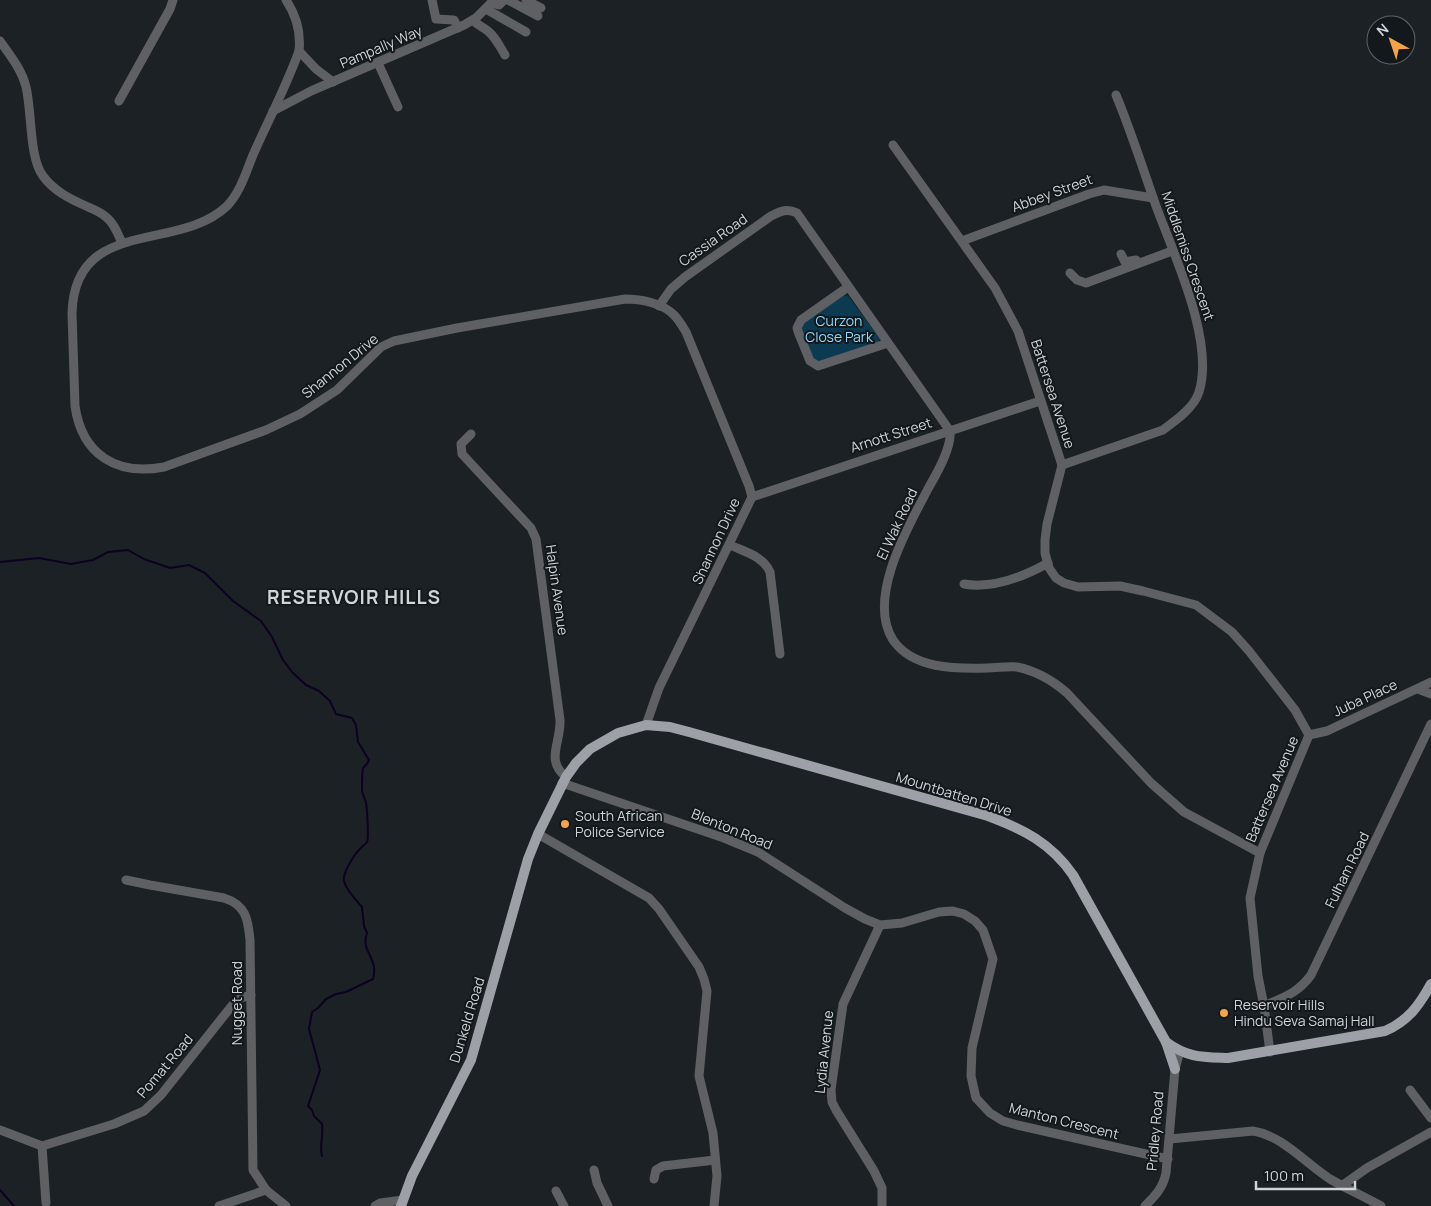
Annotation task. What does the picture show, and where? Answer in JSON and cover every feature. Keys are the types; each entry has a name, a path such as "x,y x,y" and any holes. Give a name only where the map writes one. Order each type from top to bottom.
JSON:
{"main road":[{"name":"Mountbatten Drive","path":"538,834 564,780 576,763 597,744 618,733 646,725 670,727 988,816 1032,835 1054,851 1073,875 1166,1042 1190,1055 1228,1058 1385,1031 1398,1025 1410,1016 1431,984"},
{"name":"Dunkeld Road","path":"402,1203 412,1176 471,1060 528,859 538,834"},
{"path":"1166,1042 1175,1069"}],"street":[{"path":"119,101 173,0"},
{"name":"Shannon Drive","path":"286,0 291,8 297,27 300,43 298,51 238,189 228,205 211,218 191,227 122,243 103,252 82,274 74,291 72,312 75,406 80,428 88,443 105,459 117,465 131,469 146,470 169,466 257,434 292,418 330,395 378,350 394,341 624,299 642,300 659,306 675,316 686,332 752,497 659,688 646,725"},
{"path":"432,0 436,19 454,20 458,28"},
{"path":"490,4 499,5 504,0"},
{"path":"508,0 539,12 526,0"},
{"path":"490,4 526,32"},
{"name":"Pampally Way","path":"273,111 303,95 458,28 473,20 490,4"},
{"path":"473,20 477,25 492,34 505,55"},
{"path":"0,41 19,70 26,88 34,150 40,171 53,188 106,216 122,243"},
{"path":"298,51 316,69 333,82"},
{"path":"378,63 398,107"},
{"name":"Middlemiss Crescent","path":"1062,465 1162,430 1174,422 1199,394 1202,356 1200,335 1194,310 1132,134 1116,95"},
{"name":"Battersea Avenue","path":"893,146 995,288 1015,324 1062,465 1047,524 1045,554 1056,578 1064,584 1078,587 1120,586 1143,590 1196,605 1232,632 1249,651 1295,710 1309,735 1260,852 1250,898 1258,976 1270,1052"},
{"name":"Abbey Street","path":"962,241 1104,190 1154,198"},
{"name":"Cassia Road","path":"659,306 671,289 685,277 771,216 784,210 792,210 802,218 848,287"},
{"path":"1121,254 1125,262 1128,263 1172,249"},
{"path":"1070,273 1077,280 1086,283 1172,249"},
{"path":"888,343 818,366 810,362 797,328 801,320 848,287 888,343 950,431"},
{"name":"Arnott Street","path":"752,497 1040,401"},
{"name":"El Wak Road","path":"950,431 950,437 940,467 917,510 892,566 885,599 886,622 893,639 900,648 914,659 934,665 967,669 1015,667 1034,671 1052,680 1101,727 1151,783 1184,812 1260,852"},
{"name":"Halpin Avenue","path":"471,434 461,444 462,454 531,528 536,539 560,720 560,734 554,759 564,780"},
{"path":"730,545 761,560 766,564 770,572 780,654"},
{"path":"964,584 978,585 1009,580 1048,563"},
{"name":"Juba Place","path":"1309,735 1327,731 1431,682"},
{"path":"1418,689 1431,694"},
{"name":"Fulham Road","path":"1264,1006 1304,986 1311,975 1431,724"},
{"name":"Blenton Road","path":"564,780 758,852 845,908 880,925"},
{"path":"538,834 649,898 660,909 704,979 707,991 699,1076 710,1117 717,1176 714,1206"},
{"name":"Nugget Road","path":"126,880 232,900 245,913 250,940 253,1170 266,1190 286,1206"},
{"name":"Manton Crescent","path":"880,925 902,923 939,912 953,910 975,921 983,930 993,959 972,1048 971,1076 976,1098 990,1113 1003,1121 1017,1125 1168,1159"},
{"name":"Lydia Avenue","path":"880,925 843,1004 831,1090 832,1102 836,1110 874,1171 882,1188 882,1206"},
{"name":"Pomat Road","path":"42,1146 114,1124 144,1111 161,1095 234,1003 241,998 250,996"},
{"name":"Pridley Road","path":"1145,1206 1164,1182 1170,1139 1175,1069 1180,1051"},
{"path":"1410,1090 1431,1118"},
{"path":"0,1130 42,1146 46,1203"},
{"path":"1170,1139 1253,1131 1265,1133 1278,1140 1331,1179 1382,1206"},
{"path":"1343,1186 1367,1168 1431,1132"},
{"path":"654,1178 656,1170 663,1166 715,1160"},
{"path":"594,1170 597,1183 608,1206"},
{"path":"219,1206 266,1190"},
{"path":"556,1191 564,1206"},
{"path":"375,1206 380,1203 402,1203"}],"green space":[{"name":"Curzon Close Park","path":"840,295 848,296 880,339 876,344 819,363 814,361 799,330 802,323"}],"waterway":[{"path":"0,562 39,558 71,564 93,560 108,552 128,550 144,559 170,568 189,565 205,573 233,601 261,621 292,672 306,685 319,691 330,701 336,714 352,718 356,725 358,742 369,760 363,768 362,783 362,791 366,802 368,839 349,865 344,881 349,891 362,907 364,926 367,933 365,940 374,965 374,971 373,979 326,999 312,1012 309,1029 320,1070 308,1106 322,1124 322,1156"},
{"path":"0,1190 14,1206"}],"place":[{"name":"South African Police Service","path":"565,824"},
{"name":"Reservoir Hills Hindu Seva Samaj Hall","path":"1224,1013"}],"district":[{"name":"RESERVOIR HILLS","path":"354,597"}]}
